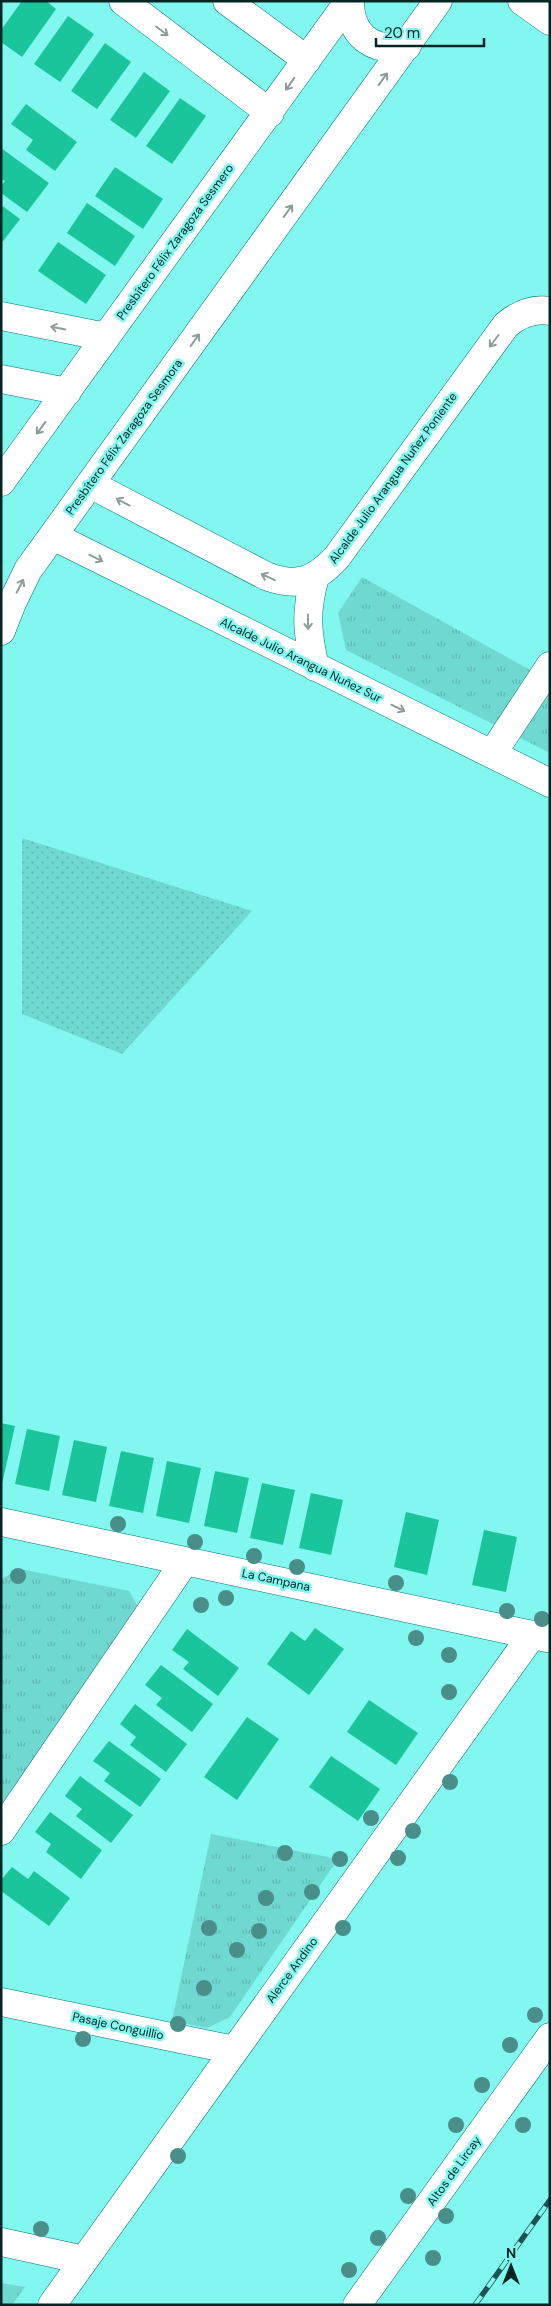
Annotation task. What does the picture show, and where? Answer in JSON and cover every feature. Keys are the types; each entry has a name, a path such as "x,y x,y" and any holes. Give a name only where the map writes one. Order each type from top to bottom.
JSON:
{"street":[{"path":"123,1 270,113"},
{"path":"227,1 307,60"},
{"path":"349,1 350,14 355,27 363,38 373,45 384,48 407,46 438,1"},
{"name":"Presbítero Félix Zaragoza Sesmero","path":"1,482 270,113 349,1"},
{"path":"522,1 550,21"},
{"name":"Presbítero Félix Zaragoza Sesmora","path":"1,631 28,570 407,46"},
{"name":"Alcalde Julio Arangua Nuñez Poniente","path":"315,578 337,556 506,325 517,316 540,311"},
{"path":"1,316 106,337"},
{"path":"1,379 67,392"},
{"path":"90,484 266,576 289,582 315,578 309,599 307,621 315,667"},
{"name":"Alcalde Julio Arangua Nuñez Sur","path":"53,536 550,783"},
{"path":"492,754 550,666"},
{"name":"La Campana","path":"4,1527 185,1561 541,1637"},
{"path":"1,1832 185,1561"},
{"name":"Alerce Andino","path":"52,2305 234,2050 541,1637"},
{"name":"Pasaje Conguillío","path":"1,2002 234,2050"},
{"name":"Altos de Lircay","path":"357,2305 550,2037"},
{"path":"1,2242 84,2260"}],"green space":[{"path":"362,577 550,681 550,753 346,650 338,613"},
{"path":"22,838 252,911 122,1054 22,1014"},
{"path":"20,1569 129,1591 141,1612 1,1810 1,1579"},
{"path":"211,1834 338,1859 230,2017 207,2028 172,2021"},
{"path":"1,2283 25,2287 12,2305 1,2305"}],"building":[{"path":"22,1 46,1 56,9 22,57 1,42 1,30"},
{"path":"68,16 94,34 60,82 34,64"},
{"path":"105,43 131,62 97,109 71,91"},
{"path":"144,72 170,91 136,138 110,120"},
{"path":"180,98 206,116 172,164 146,146"},
{"path":"26,104 77,142 55,171 26,150 33,140 11,124"},
{"path":"1,148 49,183 27,212 1,193 1,186 5,181 1,179"},
{"path":"115,167 163,199 143,229 95,196"},
{"path":"87,203 135,236 115,266 67,233"},
{"path":"1,205 20,219 1,244"},
{"path":"58,242 106,275 86,304 38,271"},
{"path":"1,1423 15,1426 2,1484 1,1484"},
{"path":"27,1429 60,1436 49,1491 15,1484"},
{"path":"74,1440 107,1447 96,1502 62,1495"},
{"path":"121,1451 154,1458 143,1513 109,1506"},
{"path":"167,1461 201,1468 189,1523 156,1516"},
{"path":"215,1471 249,1478 237,1533 204,1526"},
{"path":"262,1483 295,1490 283,1545 250,1538"},
{"path":"311,1493 343,1500 331,1555 299,1548"},
{"path":"406,1512 439,1520 427,1575 394,1567"},
{"path":"484,1530 517,1537 506,1592 472,1585"},
{"path":"315,1628 344,1649 309,1695 267,1664 291,1631 305,1641"},
{"path":"187,1629 239,1668 218,1696 183,1669 189,1662 172,1650"},
{"path":"161,1665 213,1704 192,1732 156,1705 162,1698 145,1685"},
{"path":"369,1700 418,1733 396,1765 347,1732"},
{"path":"135,1704 187,1744 166,1772 130,1745 136,1737 120,1724"},
{"path":"247,1717 279,1739 237,1800 204,1777"},
{"path":"109,1741 161,1779 140,1807 104,1781 110,1773 93,1761"},
{"path":"331,1756 380,1789 358,1821 309,1787"},
{"path":"80,1776 133,1815 111,1843 76,1816 82,1809 65,1796"},
{"path":"50,1812 102,1850 81,1879 46,1852 51,1844 35,1832"},
{"path":"12,1867 28,1879 34,1871 70,1898 49,1926 1,1891 1,1880"}],"railway":[{"path":"475,2305 550,2200"}]}
